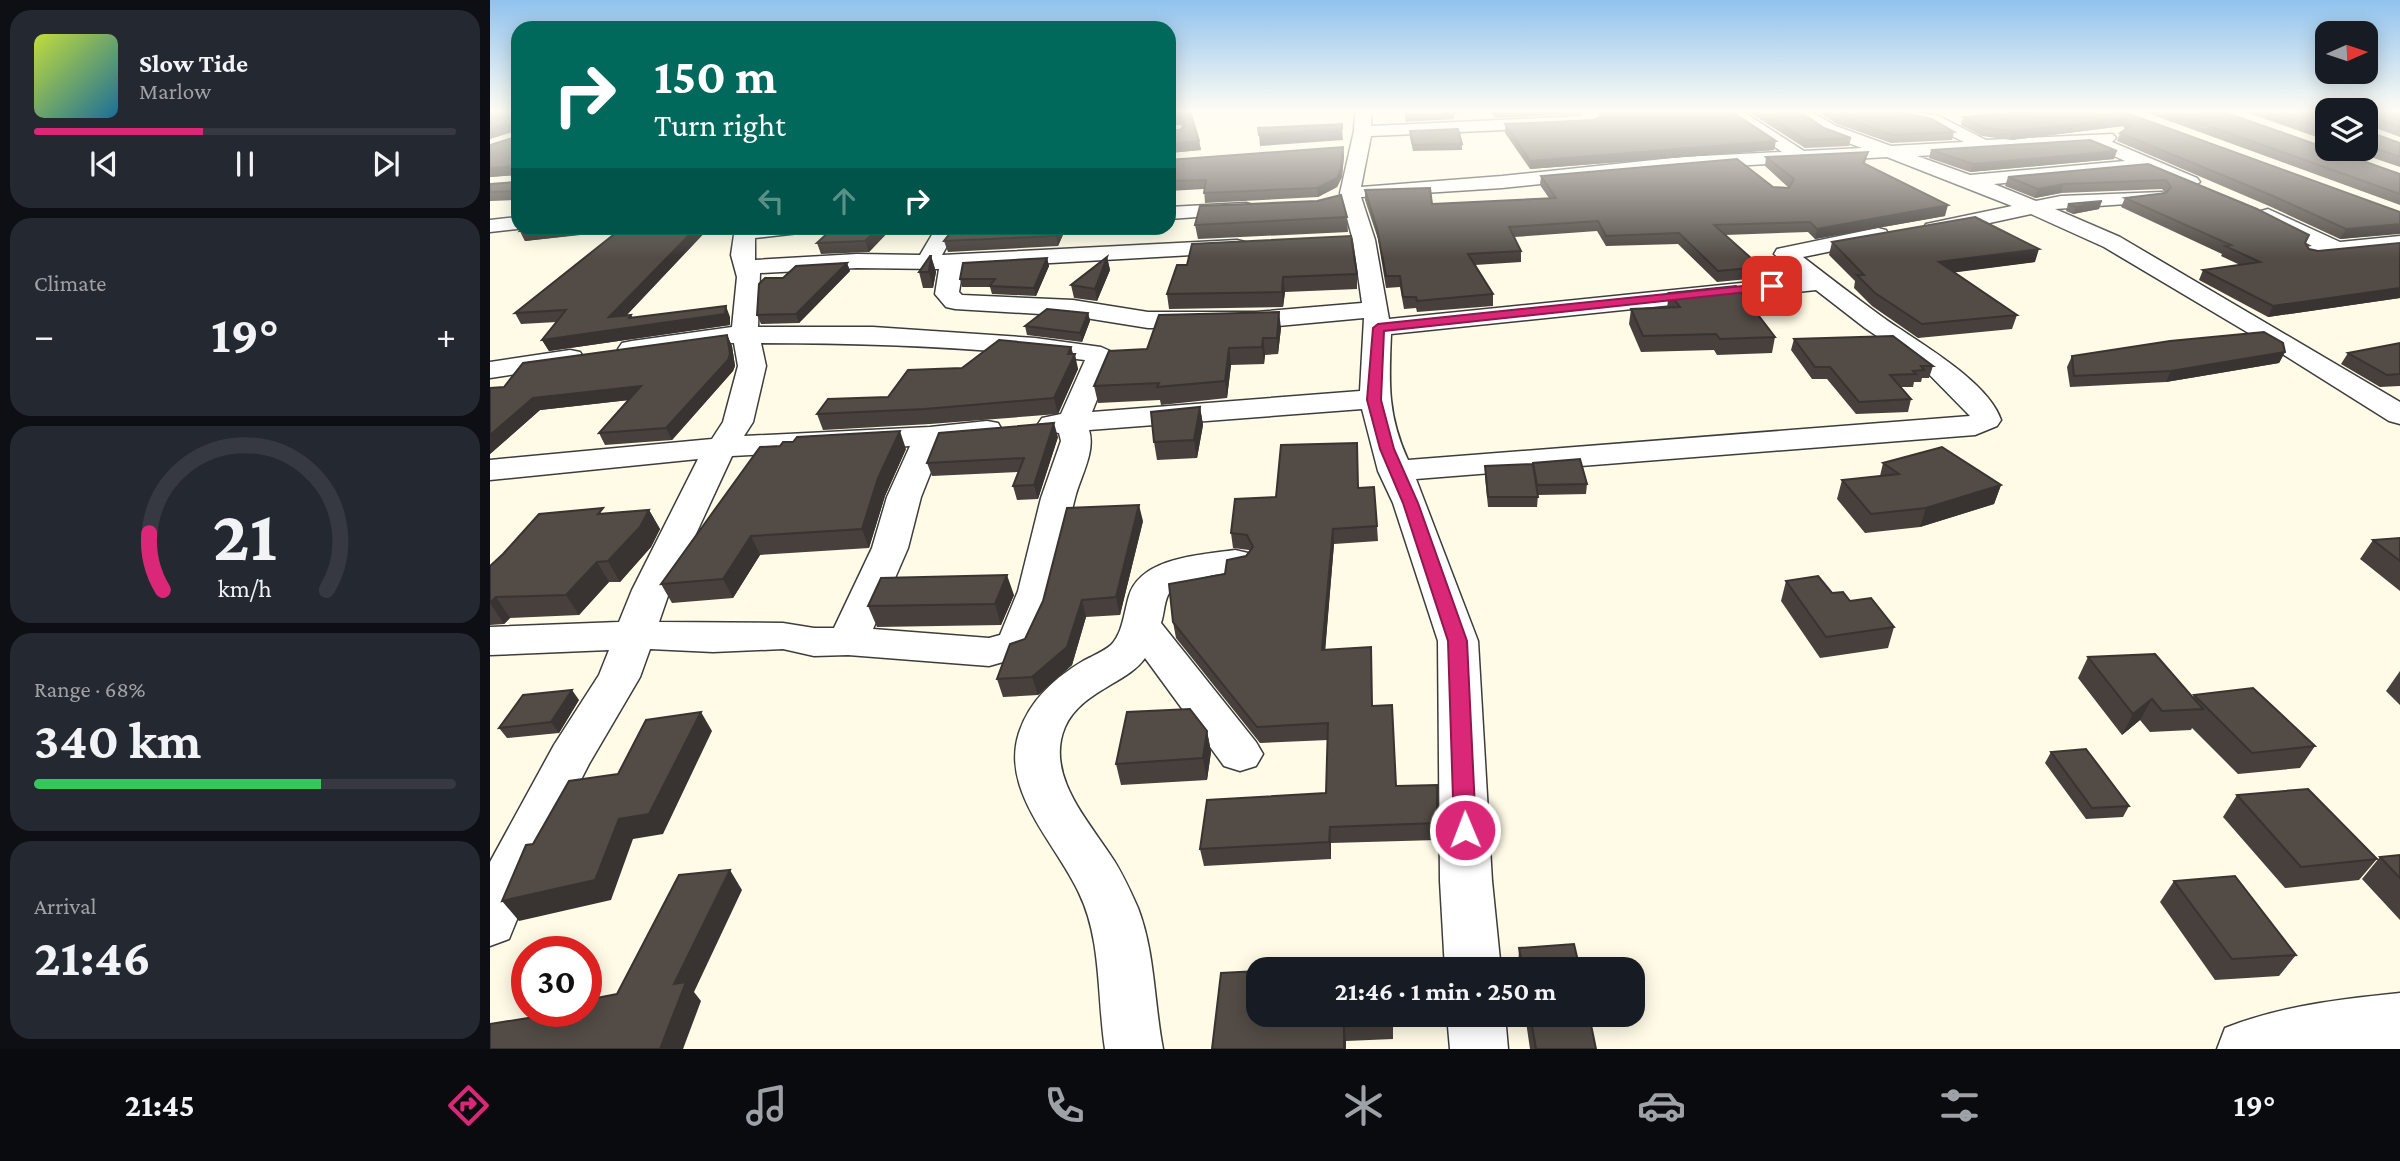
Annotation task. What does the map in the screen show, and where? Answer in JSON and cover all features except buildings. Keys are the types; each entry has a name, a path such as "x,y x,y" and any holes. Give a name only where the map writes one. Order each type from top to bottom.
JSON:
{"street":[{"path":"1350,160 1340,198 1350,241 1376,319 1374,400 1394,471 1410,503 1458,641 1466,881 1472,957"},
{"path":"1679,160 1682,163"},
{"path":"1340,198 1682,163 1757,160"},
{"path":"1906,160 1968,181 2075,224 2145,261 2400,415"},
{"path":"2138,160 2211,191"},
{"path":"1742,161 1761,176"},
{"path":"1968,181 2148,164"},
{"path":"1394,471 1975,426 1986,420 1983,410 1931,360 1874,323 1785,254 2061,202 2155,196"},
{"path":"1176,213 1264,208"},
{"path":"2300,208 2255,209 2336,249"},
{"path":"490,226 511,224"},
{"path":"746,242 768,235"},
{"path":"937,262 944,235"},
{"path":"746,242 857,261 937,262 1252,246"},
{"path":"490,922 522,846 570,757 619,677 679,528 708,468 738,422 751,375 751,350 745,329 746,242"},
{"path":"2300,253 2400,243"},
{"path":"937,262 951,267 947,294 956,302 1073,309 1148,320 1376,319 1821,282"},
{"path":"490,370 718,335 873,335 1035,346 1091,353 1100,357 1072,423 1077,441 1058,498 1037,592 1014,645 989,652 849,641 814,642 783,636 713,638 634,635 490,641"},
{"path":"490,470 722,447 930,436 1374,400"},
{"path":"849,641 890,548 904,497 930,436"},
{"path":"1134,1049 1122,946 1106,893 1061,820 1039,777 1036,746 1042,727 1056,706 1078,682 1126,655 1142,626 1149,590 1163,577 1235,561"},
{"path":"1142,626 1240,754"},
{"path":"2246,1049 2336,1028 2400,1021"},
{"path":"1477,1027 1479,1049"}],"route":[{"path":"1465,830 1458,641 1410,503 1394,471 1374,400 1378,328 1772,286"}]}
